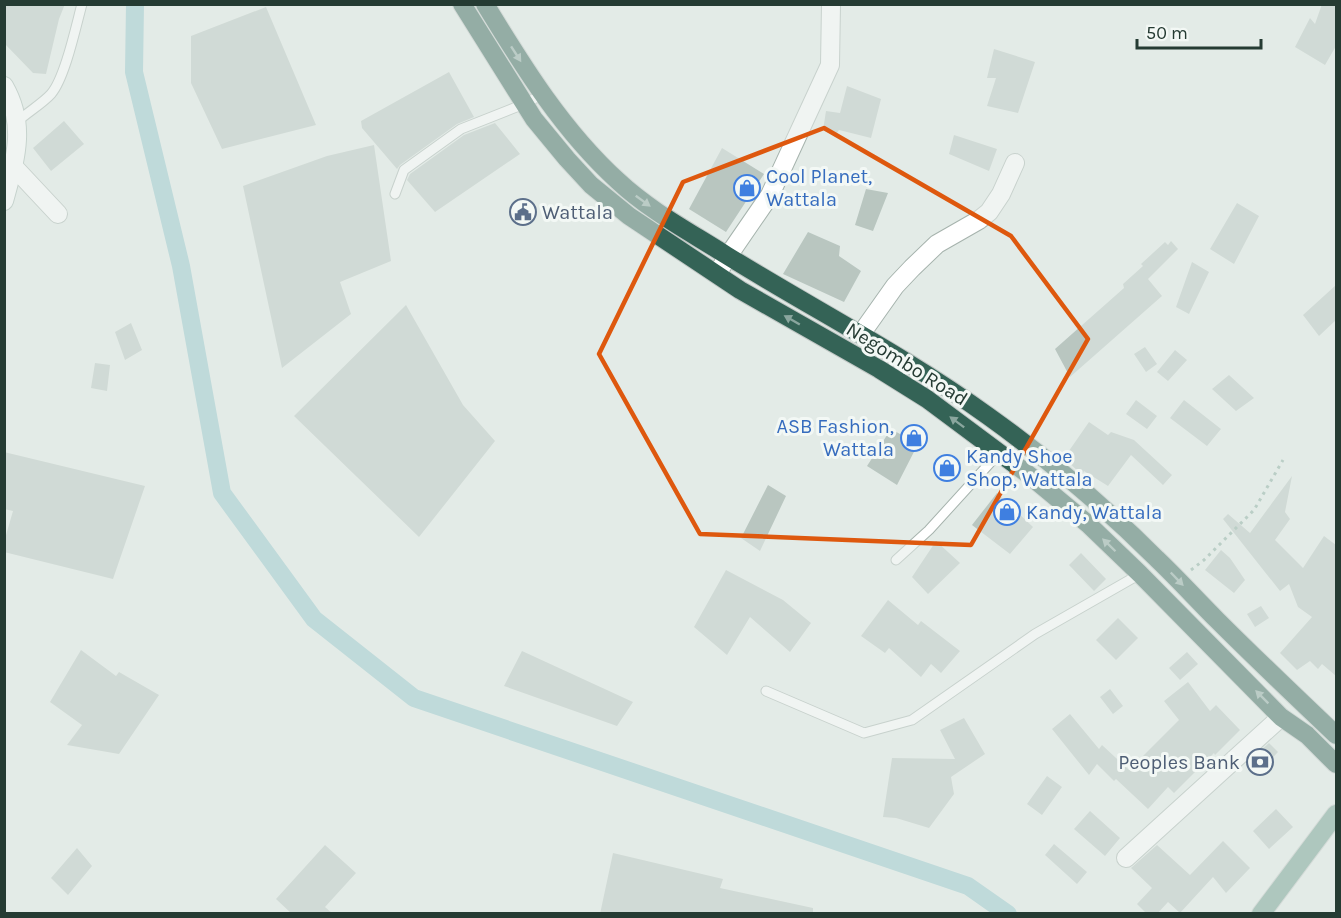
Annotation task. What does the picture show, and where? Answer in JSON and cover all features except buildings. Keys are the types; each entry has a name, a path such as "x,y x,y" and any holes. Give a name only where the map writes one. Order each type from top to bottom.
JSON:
{"highway":[{"name":"Negombo Road","path":"462,4 545,134 591,184 629,216 740,290 927,399 1029,475 1079,517 1140,574 1281,717 1307,735 1336,764"},
{"name":"Negombo Road","path":"485,4 517,57 558,117 620,184 668,219 950,390 1058,469 1116,520 1336,735"}],"main road":[{"path":"1261,914 1336,814"}],"street":[{"path":"717,274 770,195 830,65 831,4"},
{"path":"4,86 18,121 17,145 4,201"},
{"path":"861,334 895,286 937,244 989,212 1001,194 1015,163"},
{"path":"13,166 58,214"},
{"path":"1126,858 1281,717"}],"lane":[{"path":"18,121 51,94 58,82 82,4"},
{"path":"395,194 404,170 461,129 543,94"},
{"path":"896,560 929,530 999,453"},
{"path":"766,691 864,733 912,720 1035,634 1140,574"}],"path":[{"path":"1179,581 1204,560 1254,510 1283,460"}],"highlighted area":[{"path":"824,128 1011,236 1088,339 971,545 700,534 599,354 683,182"}],"waterway":[{"path":"135,4 134,72 181,266 222,493 314,619 414,698 968,886 1008,914"}],"place":[{"name":"Cool Planet, Wattala","path":"747,188"},
{"name":"Wattala","path":"523,212"},
{"name":"ASB Fashion, Wattala","path":"914,438"},
{"name":"Kandy Shoe Shop, Wattala","path":"947,468"},
{"name":"Kandy, Wattala","path":"1007,512"},
{"name":"Peoples Bank","path":"1260,762"}]}
